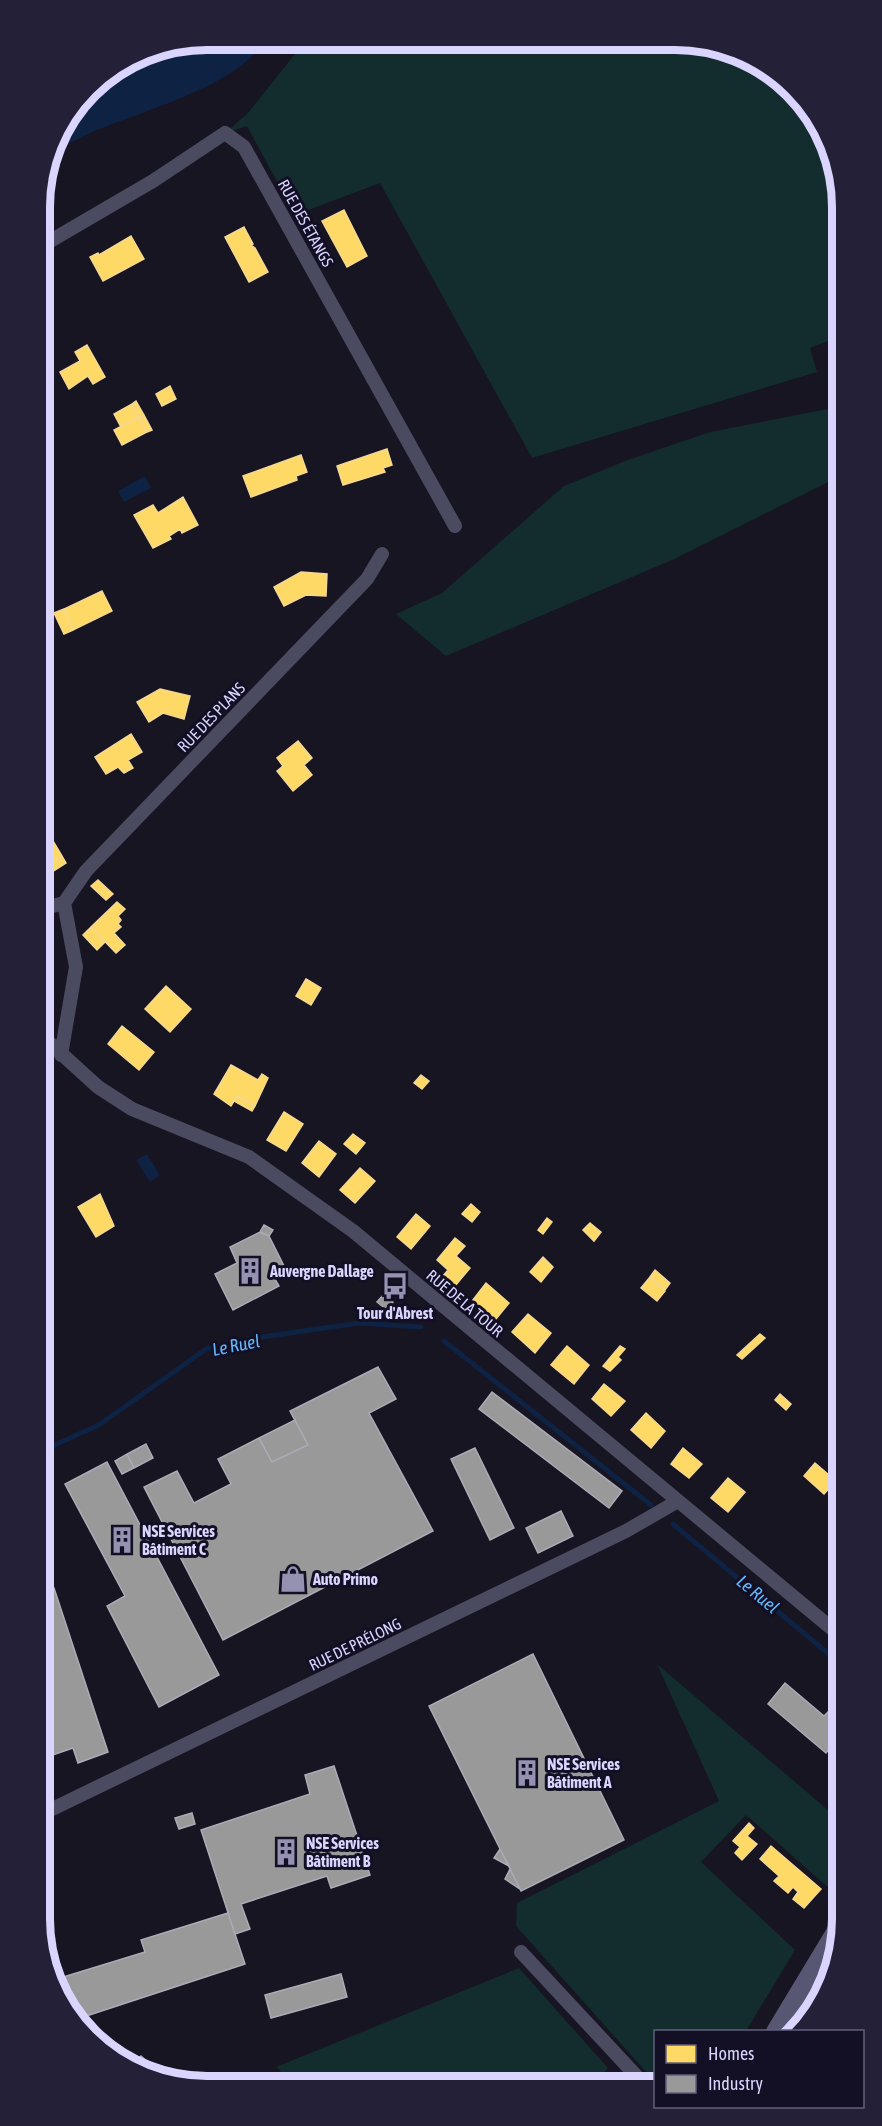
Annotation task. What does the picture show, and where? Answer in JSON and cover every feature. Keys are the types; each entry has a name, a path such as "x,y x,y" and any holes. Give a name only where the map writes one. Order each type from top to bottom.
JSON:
{"main road":[{"path":"777,2030 830,1942"}],"street":[{"name":"RUE DES ÉTANGS","path":"50,241 153,182 225,133 244,147 456,526"},
{"name":"RUE DES PLANS","path":"64,903 86,871 367,579 382,554"},
{"path":"50,907 64,903 75,968 61,1055"},
{"name":"RUE DE LA TOUR","path":"50,1044 98,1087 132,1109 249,1157 272,1171 353,1231 832,1629"},
{"name":"RUE DE PRÉLONG","path":"50,1810 626,1531 678,1501"},
{"path":"521,1952 636,2076"}],"green space":[{"path":"298,50 676,50 696,51 726,58 763,76 779,88 800,111 821,146 831,186 832,339 810,348 817,372 532,458 380,183 295,215 247,126 225,133 248,113"},
{"path":"832,408 832,480 672,560 446,656 396,614 442,593 564,486 625,461 710,432"},
{"path":"657,1664 832,1813 832,1888 831,1890 746,1815 701,1862 795,1950 747,2030 654,2030 654,2076 650,2076 516,1926 517,1903 719,1801"},
{"path":"519,1968 608,2068 601,2076 286,2076 276,2067"}],"water":[{"path":"256,50 235,70 213,83 161,106 89,133 60,148 70,128 88,103 103,88 128,70 156,58 186,51"},
{"path":"145,476 151,488 124,502 118,491"},
{"path":"147,1154 160,1175 150,1182 136,1160"}],"building: Homes":[{"path":"344,210 367,256 347,267 322,221"},
{"path":"244,227 253,244 251,245 268,272 249,282 225,237"},
{"path":"131,236 144,259 103,281 90,257 98,253 99,255"},
{"path":"87,345 105,377 93,384 88,376 69,389 60,372 80,361 75,352"},
{"path":"170,386 176,399 162,406 156,394"},
{"path":"136,401 144,415 139,417 132,404"},
{"path":"132,404 139,417 121,427 114,414"},
{"path":"144,415 152,430 147,432 139,417"},
{"path":"139,417 147,432 122,445 114,430"},
{"path":"387,449 392,465 383,468 385,472 343,485 337,466"},
{"path":"301,455 307,472 296,476 297,480 251,497 243,476"},
{"path":"183,497 198,525 182,533 180,529 169,536 171,539 153,548 134,515 153,505 158,513"},
{"path":"301,572 327,574 326,596 306,595 284,606 274,587"},
{"path":"102,591 112,611 73,630 64,609"},
{"path":"64,609 73,630 64,634 54,613"},
{"path":"160,689 190,696 184,719 163,713 149,722 137,702"},
{"path":"131,734 142,752 128,760 133,768 124,773 118,767 106,774 95,757"},
{"path":"298,741 312,758 304,765 312,775 293,791 277,771 283,766 277,758"},
{"path":"50,836 62,856 50,864"},
{"path":"62,856 66,863 52,872 50,864"},
{"path":"98,880 113,894 106,900 91,886"},
{"path":"117,902 125,909 118,916 121,920 118,924 121,927 114,933 125,945 116,953 91,927"},
{"path":"91,927 105,942 97,950 83,935"},
{"path":"306,979 321,988 311,1005 296,996"},
{"path":"166,986 191,1009 170,1032 145,1009"},
{"path":"122,1026 154,1052 139,1070 108,1044"},
{"path":"231,1065 258,1080 262,1074 268,1078 255,1106 237,1096 231,1106 214,1094"},
{"path":"421,1075 429,1081 422,1089 414,1083"},
{"path":"237,1096 255,1106 252,1111 234,1101"},
{"path":"284,1112 303,1124 286,1151 267,1140"},
{"path":"353,1134 365,1143 356,1154 344,1144"},
{"path":"319,1141 336,1154 319,1177 302,1163"},
{"path":"360,1168 375,1181 355,1203 340,1190"},
{"path":"100,1194 114,1226 96,1237 78,1207"},
{"path":"471,1204 480,1212 472,1222 462,1214"},
{"path":"416,1214 430,1226 411,1249 397,1237"},
{"path":"547,1218 552,1222 543,1234 538,1230"},
{"path":"590,1223 601,1232 594,1241 583,1230"},
{"path":"455,1238 465,1246 456,1256 470,1268 455,1286 443,1276 448,1270 437,1260"},
{"path":"543,1257 553,1267 541,1282 530,1272"},
{"path":"655,1270 670,1283 665,1290 650,1277"},
{"path":"650,1277 665,1291 657,1301 641,1288"},
{"path":"486,1283 509,1303 496,1319 473,1300"},
{"path":"528,1314 551,1333 535,1353 512,1332"},
{"path":"760,1334 765,1338 742,1359 737,1355"},
{"path":"567,1346 589,1365 574,1384 551,1365"},
{"path":"620,1346 625,1349 618,1357 621,1360 610,1371 603,1366"},
{"path":"604,1384 625,1401 611,1416 592,1399"},
{"path":"780,1394 791,1404 786,1410 775,1400"},
{"path":"646,1413 665,1431 651,1448 631,1430"},
{"path":"683,1448 702,1464 689,1478 671,1464"},
{"path":"815,1463 832,1478 832,1485 824,1494 804,1476"},
{"path":"728,1478 745,1492 728,1512 711,1498"},
{"path":"749,1823 754,1828 747,1836 757,1844 742,1860 735,1853 740,1847 733,1841"},
{"path":"771,1846 821,1889 804,1908 793,1899 798,1892 793,1887 788,1893 774,1881 779,1876 760,1859"}],"building: Industry":[{"path":"264,1225 273,1230 269,1236 260,1232"},
{"name":"Auvergne Dallage","path":"260,1232 269,1236 285,1268 272,1274 279,1286 233,1310 215,1274 237,1263 230,1247"},
{"path":"384,1294 393,1302 387,1310 377,1302"},
{"path":"378,1367 396,1399 369,1413 433,1531 223,1640 144,1487 177,1471 194,1503 231,1484 218,1459 259,1438 272,1462 308,1445 290,1411"},
{"path":"492,1392 622,1491 609,1508 479,1409"},
{"path":"295,1420 308,1445 272,1462 259,1438"},
{"path":"146,1444 153,1458 134,1468 127,1454"},
{"path":"475,1448 514,1528 490,1540 451,1459"},
{"path":"127,1454 134,1468 122,1474 115,1461"},
{"name":"NSE Services Bâtiment C","path":"107,1462 219,1675 159,1707 107,1606 125,1596 65,1484"},
{"path":"561,1511 573,1536 538,1553 526,1528"},
{"path":"54,1588 108,1752 78,1763 73,1748 50,1756 50,1590"},
{"name":"NSE Services Bâtiment A","path":"533,1654 624,1840 521,1891 429,1706"},
{"path":"785,1683 824,1716 832,1708 832,1746 826,1753 768,1704"},
{"name":"NSE Services Bâtiment B","path":"334,1766 370,1875 331,1888 327,1876 241,1904 250,1929 235,1934 201,1830 310,1794 305,1775"},
{"path":"192,1813 195,1824 179,1829 175,1818"},
{"path":"500,1849 509,1866 494,1858"},
{"path":"510,1869 520,1889 505,1879"},
{"path":"228,1913 245,1964 84,2017 70,1998 60,1978 145,1952 141,1940"},
{"path":"341,1974 347,1997 271,2018 265,1995"},
{"path":"141,2056 153,2067 137,2060"}],"waterway":[{"name":"Le Ruel","path":"50,1447 99,1425 206,1349 248,1339 359,1323 421,1327"},
{"name":"Le Ruel","path":"444,1341 651,1505"},
{"name":"Le Ruel","path":"673,1524 832,1657"}],"place":[{"name":"Auvergne Dallage","path":"250,1271"},
{"name":"Tour d'Abrest","path":"395,1286"},
{"name":"NSE Services Bâtiment C","path":"122,1540"},
{"name":"Auto Primo","path":"293,1579"},
{"name":"NSE Services Bâtiment A","path":"527,1773"},
{"name":"NSE Services Bâtiment B","path":"286,1852"}]}
